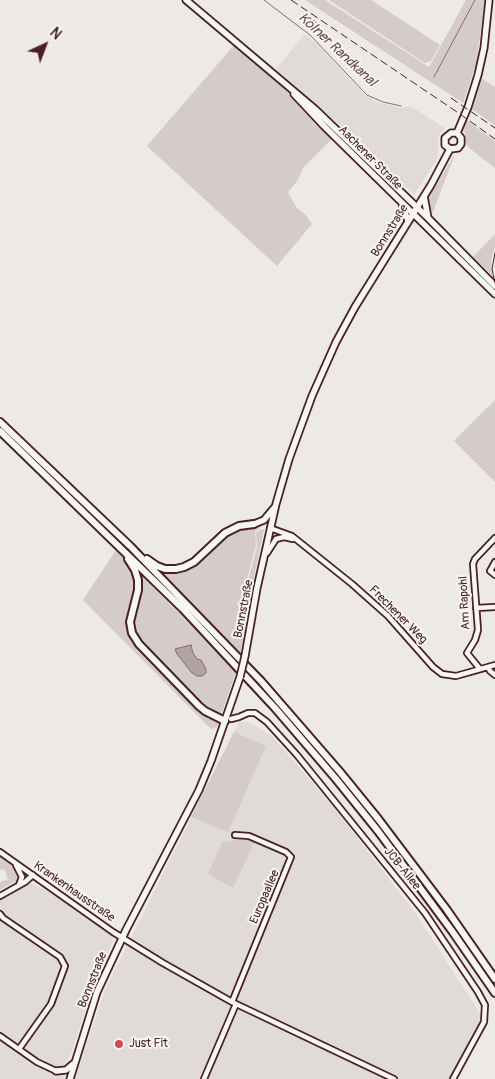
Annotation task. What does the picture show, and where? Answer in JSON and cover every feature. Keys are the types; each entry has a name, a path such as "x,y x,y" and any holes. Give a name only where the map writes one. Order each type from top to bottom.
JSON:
{"highway":[{"path":"0,422 130,546 244,663 340,772 416,868 495,979"},
{"path":"0,431 227,655 275,708 336,779 410,872 468,952 495,994"},
{"path":"130,546 157,566 170,569 181,568 194,562 229,530 239,526 254,524"},
{"path":"118,546 133,566 138,580 138,590 130,622 132,633 138,644 199,706 205,711 228,720"}],"main road":[{"name":"Aachener Straße","path":"186,0 315,109 417,207 495,286"},
{"path":"457,133 478,75 490,0"},
{"name":"Aachener Straße","path":"276,77 495,294"},
{"path":"451,133 457,133 461,138 461,144 458,148 450,149 445,145 445,138 451,133"},
{"name":"Bonnstraße","path":"70,1077 97,992 199,790 228,720 245,656 276,504 289,459 324,369 360,299 424,196 450,149"},
{"path":"424,196 428,218"},
{"path":"402,203 408,221 422,223"},
{"path":"254,524 264,520 276,504"},
{"path":"254,524 264,527 268,537"},
{"path":"56,1071 66,1070 75,1063"},
{"path":"56,1071 78,1079"}],"street":[{"name":"Frechener Weg","path":"270,528 288,534 301,542 352,584 388,616 438,671 446,675 456,676 495,665"},
{"path":"264,559 273,542 280,538 290,538 301,542"},
{"name":"Am Rapohl","path":"480,669 468,653 477,636 473,561 495,538"},
{"path":"495,562 490,571 495,576"},
{"path":"476,608 495,607"},
{"path":"488,667 495,675"},
{"name":"JCB-Allee","path":"228,720 248,713 255,713 267,722 297,755 425,913 478,992 485,1005 484,1022 453,1079"},
{"name":"Europaallee","path":"234,1003 291,857 286,852 249,836 235,835"},
{"name":"Krankenhausstraße","path":"0,852 123,938"},
{"name":"Krankenhausstraße","path":"14,862 22,877 21,882 17,886"},
{"path":"0,896 33,875"},
{"path":"1,918 60,958 65,966 51,1004 19,1049"},
{"path":"123,938 234,1003 394,1079"},
{"path":"204,1079 234,1003"},
{"path":"0,1036 37,1062 56,1071"}],"shaded area":[{"path":"305,0 325,0 429,67 466,0 485,0 476,64 463,103"},
{"path":"329,0 371,0 440,45 431,61 425,63"},
{"path":"305,34 323,50 364,94 377,102 401,108 410,106 445,128 438,137 438,157 414,195 276,69"},
{"path":"234,45 282,87 332,139 303,168 298,180 288,192 296,207 306,215 312,224 277,266 147,146"},
{"path":"479,77 495,87 495,125 470,108"},
{"path":"466,120 495,141 495,168 469,148 463,130"},
{"path":"455,154 433,212 427,209 429,197"},
{"path":"495,234 495,247 491,260 492,275 473,257"},
{"path":"495,400 495,482 454,441"},
{"path":"254,526 261,527 255,532 256,545 243,594 238,619 238,631 245,591 257,547 256,533 264,529 248,606 247,624 241,653 157,567 181,570 232,530"},
{"path":"116,550 126,560 135,575 136,593 128,618 133,639 219,721 220,723 217,727 211,729 83,600"},
{"path":"138,572 236,672 221,715 204,708 141,645 132,628"},
{"path":"191,645 193,653 197,659 201,660 206,669 206,673 202,676 197,676 191,672 175,649"},
{"path":"239,722 248,722 272,736 335,809 416,914 481,1015 449,1079 75,1079 105,990"},
{"path":"234,732 266,746 228,832 191,817"},
{"path":"247,839 255,841 233,888 208,874 222,842"},
{"path":"0,854 18,869 21,875 18,876 18,880 0,890 0,882 8,879 4,869 0,870"},
{"path":"31,883 55,895 113,937 90,996 70,1056 64,1065 64,1079 0,1079 0,900"}],"waterway":[{"name":"Kölner Randkanal","path":"264,0 310,35 367,95 383,102 401,106"},
{"name":"Kölner Randkanal","path":"434,77 475,0"}],"tram line":[{"path":"495,253 492,269 495,283"}],"railway":[{"path":"291,0 495,139"},
{"path":"451,98 495,128"}],"place":[{"name":"Just Fit","path":"119,1044"}]}
